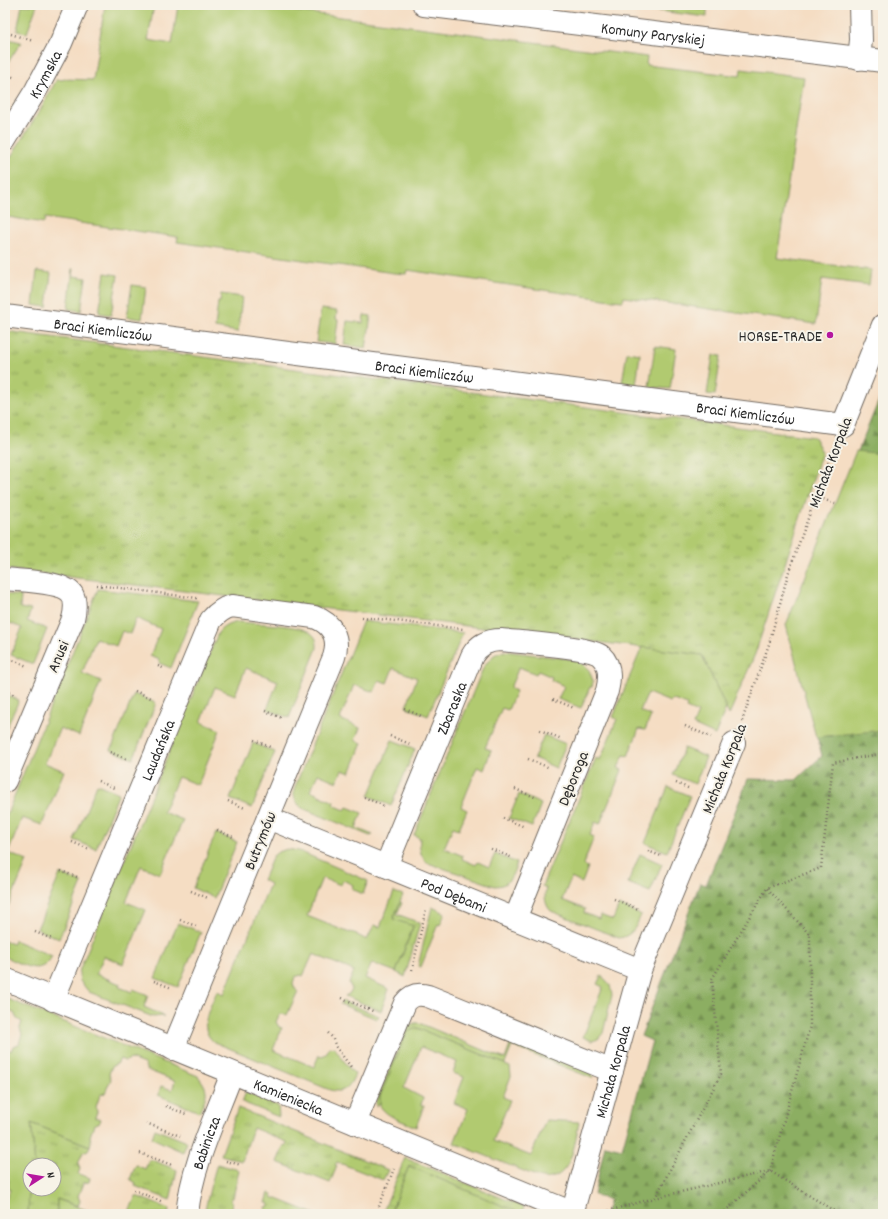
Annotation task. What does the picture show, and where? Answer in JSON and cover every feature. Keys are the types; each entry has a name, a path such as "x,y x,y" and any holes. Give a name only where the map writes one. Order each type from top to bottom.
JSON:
{"street":[{"name":"Krymska","path":"5,140 36,90 77,5"},
{"name":"Komuny Paryskiej","path":"424,5 520,11 883,61"},
{"path":"859,58 861,40 860,5"},
{"name":"Braci Kiemliczów","path":"5,316 843,425"},
{"name":"Michała Korpala","path":"843,425 883,325"},
{"name":"Anusi","path":"5,579 51,584 63,588 72,595 74,609 73,619 5,781"},
{"name":"Laudańska","path":"54,1000 213,618 223,610 234,606 314,617 323,621 332,630"},
{"name":"Butrymów","path":"173,1049 334,657 336,646 335,636 332,630"},
{"name":"Zbaraska","path":"386,866 475,650 484,643 498,640 581,649"},
{"name":"Dęboroga","path":"515,919 608,687 608,671 604,660 595,652 581,649"},
{"name":"Michała Korpala","path":"573,1213 640,970 734,744"},
{"name":"Pod Dębami","path":"268,818 640,970"},
{"name":"Kamieniecka","path":"5,979 573,1213"},
{"path":"355,1123 405,1003 409,998 416,995 428,996 612,1071"},
{"name":"Babinicza","path":"187,1214 191,1186 198,1160 232,1073"}],"path":[{"path":"11,34 36,42"},
{"name":"Michała Korpala","path":"734,744 769,644 788,574 843,425"},
{"path":"816,496 835,504"},
{"path":"97,585 203,599"},
{"path":"362,617 468,630"},
{"path":"6,657 32,668"},
{"path":"135,691 157,701"},
{"path":"553,699 580,711"},
{"path":"405,709 427,719"},
{"path":"266,711 288,721"},
{"path":"685,726 714,738"},
{"path":"540,730 567,741"},
{"path":"390,736 416,746"},
{"path":"254,740 276,750"},
{"path":"110,752 129,760"},
{"path":"655,1198 721,1074 712,979 766,888 821,868 833,763 883,753"},
{"path":"528,759 555,770"},
{"path":"98,781 117,789"},
{"path":"515,790 543,801"},
{"path":"364,797 390,808"},
{"path":"228,801 248,810"},
{"path":"504,818 531,830"},
{"path":"217,830 239,839"},
{"path":"72,842 92,850"},
{"path":"491,849 518,860"},
{"path":"61,871 83,880"},
{"path":"722,1214 770,1171 810,1026 810,935 766,888"},
{"path":"192,891 214,901"},
{"path":"614,899 642,911"},
{"path":"411,974 427,908"},
{"path":"180,920 202,929"},
{"path":"35,932 58,942"},
{"path":"154,981 176,990"},
{"path":"342,998 379,1014"},
{"path":"328,1033 349,1064 355,1070"},
{"path":"166,1106 190,1116"},
{"path":"146,1123 185,1138"},
{"path":"140,1153 175,1166"},
{"path":"225,1160 241,1165"},
{"path":"376,1214 394,1169"},
{"path":"597,1214 655,1198 770,1171 839,1214"},
{"path":"134,1190 166,1203"}],"green space":[{"path":"22,5 37,5 27,33 17,31"},
{"path":"105,5 154,5 148,40 172,44 178,5 249,5 647,57 646,65 740,76 741,69 804,77 777,258 871,270 869,285 822,279 816,324 624,297 623,301 611,300 407,270 406,274 394,273 177,242 178,237 45,218 44,223 8,217 5,232 5,166 42,107 57,79 93,80"},
{"path":"611,5 707,5 707,17"},
{"path":"8,39 21,42 9,61 5,58 5,43"},
{"path":"73,268 73,276 86,278 81,311 68,309"},
{"path":"37,271 51,273 47,307 33,305"},
{"path":"105,273 118,275 111,315 99,313"},
{"path":"132,285 146,287 142,319 127,317"},
{"path":"221,294 242,297 238,332 215,328 218,302 220,302"},
{"path":"321,309 337,311 336,319 338,320 335,344 316,342"},
{"path":"364,315 371,316 366,348 344,345 347,321 363,323"},
{"path":"5,331 814,437 822,452 755,654 729,715 702,655 5,569"},
{"path":"655,346 676,349 670,389 649,387"},
{"path":"627,352 640,354 636,385 622,383"},
{"path":"713,355 721,356 715,395 707,394"},
{"path":"883,390 883,466 856,456"},
{"path":"856,451 883,454 883,730 816,737 786,625"},
{"path":"883,579 883,1214 605,1214 610,1200 594,1195 605,1145 622,1149 652,1041 641,1036 700,883 706,885 748,779 796,780 822,756 789,626"},
{"path":"98,589 198,601 171,668 159,663 160,660 150,656 161,629 136,618 130,634 122,631 116,646 96,638 82,673 101,681 79,736 60,728 45,763 64,771 42,825 22,818 8,853 27,861 5,914 5,819"},
{"path":"5,594 21,596 20,608 31,610 27,621 47,629 33,664 11,655 22,628 5,621"},
{"path":"363,621 463,633 428,716 406,707 417,678 393,668 387,683 379,680 374,692 354,685 340,719 360,728 355,740 362,743 350,773 342,770 337,782 318,774 310,791 334,802 333,805 345,810 347,807 362,813 356,828 373,835 370,836 302,808 295,800 294,795 294,789"},
{"path":"239,622 299,628 307,631 315,637 317,648 289,718 267,709 278,681 246,668 235,695 215,687 201,722 220,730 198,785 178,777 163,812 183,820 160,874 141,866 126,902 146,910 123,964 104,956 96,974 120,984 119,987 132,992 133,989 148,995 144,1007 164,1016 153,1017 89,992 80,981 80,969 218,633 227,625"},
{"path":"642,647 702,655 726,708 715,735 693,725 698,713 686,708 687,705 672,699 670,702 648,693 640,711 651,716 645,730 639,729 628,756 624,755 618,768 622,770 600,824 595,822 590,835 594,837 583,865 588,867 582,883 571,878 562,900 585,909 584,913 599,919 600,915 613,920 619,905 641,915 636,927 631,933 619,938 551,911 547,906 545,894 546,888 542,886 596,758 600,760 617,719 613,717"},
{"path":"504,651 578,660 589,670 593,681 592,687 590,687 581,708 558,699 564,686 551,680 552,677 538,671 536,674 519,667 510,688 516,691 508,710 502,708 485,748 491,750 484,770 477,767 461,807 467,810 459,829 453,827 444,848 463,856 462,859 476,865 478,862 489,867 495,854 517,863 510,879 500,886 495,886 428,863 423,858 421,852 420,838 414,835 484,666 494,655"},
{"path":"134,694 156,703 133,759 111,750"},
{"path":"5,695 19,700 7,727 5,726"},
{"path":"544,735 566,744 556,768 534,758"},
{"path":"392,740 415,749 391,806 369,796"},
{"path":"253,743 275,752 252,808 230,799"},
{"path":"684,748 706,757 695,784 673,775"},
{"path":"97,784 119,793 96,849 74,840"},
{"path":"668,787 690,796 667,852 645,843"},
{"path":"519,794 541,804 532,827 509,818"},
{"path":"216,833 237,842 214,898 193,888"},
{"path":"287,849 299,851 368,881 363,894 352,889 353,885 343,880 341,885 322,878 307,916 350,933 357,934 367,940 374,925 380,927 394,892 403,895 393,919 413,926 396,972 372,963 365,978 389,989 381,1011 345,996 349,994 352,989 349,983 354,971 313,954 303,976 301,975 295,977 293,983 295,989 298,991 287,1015 279,1015 276,1022 279,1027 282,1028 273,1050 314,1067 319,1055 322,1056 326,1054 329,1048 334,1047 355,1074 349,1085 340,1091 330,1090 214,1042 206,1031 206,1018 211,1004 217,991 224,994 270,884 263,880 273,856 278,852"},
{"path":"640,854 662,864 650,892 628,883"},
{"path":"60,874 82,883 59,939 37,929"},
{"path":"400,902 402,903 397,914 420,923 405,977 396,972 413,927 393,919"},
{"path":"432,907 445,913 440,925 438,924 421,967 418,966"},
{"path":"178,923 201,932 178,987 155,978"},
{"path":"14,940 52,956 48,963 37,968 24,966 5,957 5,941 13,944"},
{"path":"601,976 610,985 612,995 603,1033 598,1039 592,1041 583,1037 603,987 597,984"},
{"path":"5,998 198,1076 206,1090 204,1102 199,1112 158,1095 161,1086 172,1090 175,1081 147,1070 144,1064 131,1059 125,1061 120,1059 117,1064 112,1066 109,1074 111,1079 105,1093 100,1095 96,1107 97,1112 95,1117 101,1119 100,1122 94,1125 90,1136 90,1146 31,1123 34,1157 22,1157 22,1197 29,1197 28,1214 5,1213 5,1202 10,1190 8,1185 9,1180 5,1178 5,1051 6,1049 11,1051 13,1046 19,1044 22,1034 20,1028 22,1022 17,1019 14,1013 5,1009"},
{"path":"342,1001 379,1016 377,1019 340,1004"},
{"path":"414,1023 419,1023 505,1059 512,1040 593,1075 592,1078 512,1046 505,1064 417,1028 380,1096 380,1104 376,1107 376,1100 407,1027"},
{"path":"417,1028 510,1067 511,1076 503,1097 510,1100 493,1141 531,1156 546,1120 579,1122 572,1155 564,1170 551,1178 541,1178 454,1143 468,1109 454,1103 464,1077 453,1073 457,1062 421,1047 404,1088 423,1098 421,1105 424,1106 416,1127 387,1114 380,1106 380,1096 407,1032"},
{"path":"246,1092 278,1106 279,1117 242,1102"},
{"path":"238,1108 388,1170 383,1180 337,1162 335,1165 337,1166 330,1183 277,1162 284,1145 286,1146 287,1142 253,1128 242,1161 221,1155"},
{"path":"31,1123 90,1146 88,1150 83,1152 78,1164 80,1169 78,1174 90,1178 89,1182 83,1183 78,1196 80,1201 78,1206 57,1199 57,1214 28,1214 28,1197 62,1197 62,1157 34,1157"},
{"path":"155,1129 187,1142 183,1152 152,1138"},
{"path":"405,1158 524,1207 522,1214 409,1166 390,1214 382,1214"},
{"path":"150,1159 177,1170 170,1200 135,1186 136,1183 130,1179 136,1165 145,1169"},
{"path":"217,1164 239,1170 233,1198 231,1198 231,1214 204,1214"},
{"path":"409,1166 520,1213 520,1214 390,1214"},
{"path":"269,1193 273,1194 272,1197 315,1214 265,1214 266,1207 268,1207 269,1203 266,1203"},
{"path":"136,1196 169,1209 168,1214 128,1214"},
{"path":"57,1199 97,1214 57,1214"}],"place":[{"name":"HORSE-TRADE","path":"830,335"}]}
